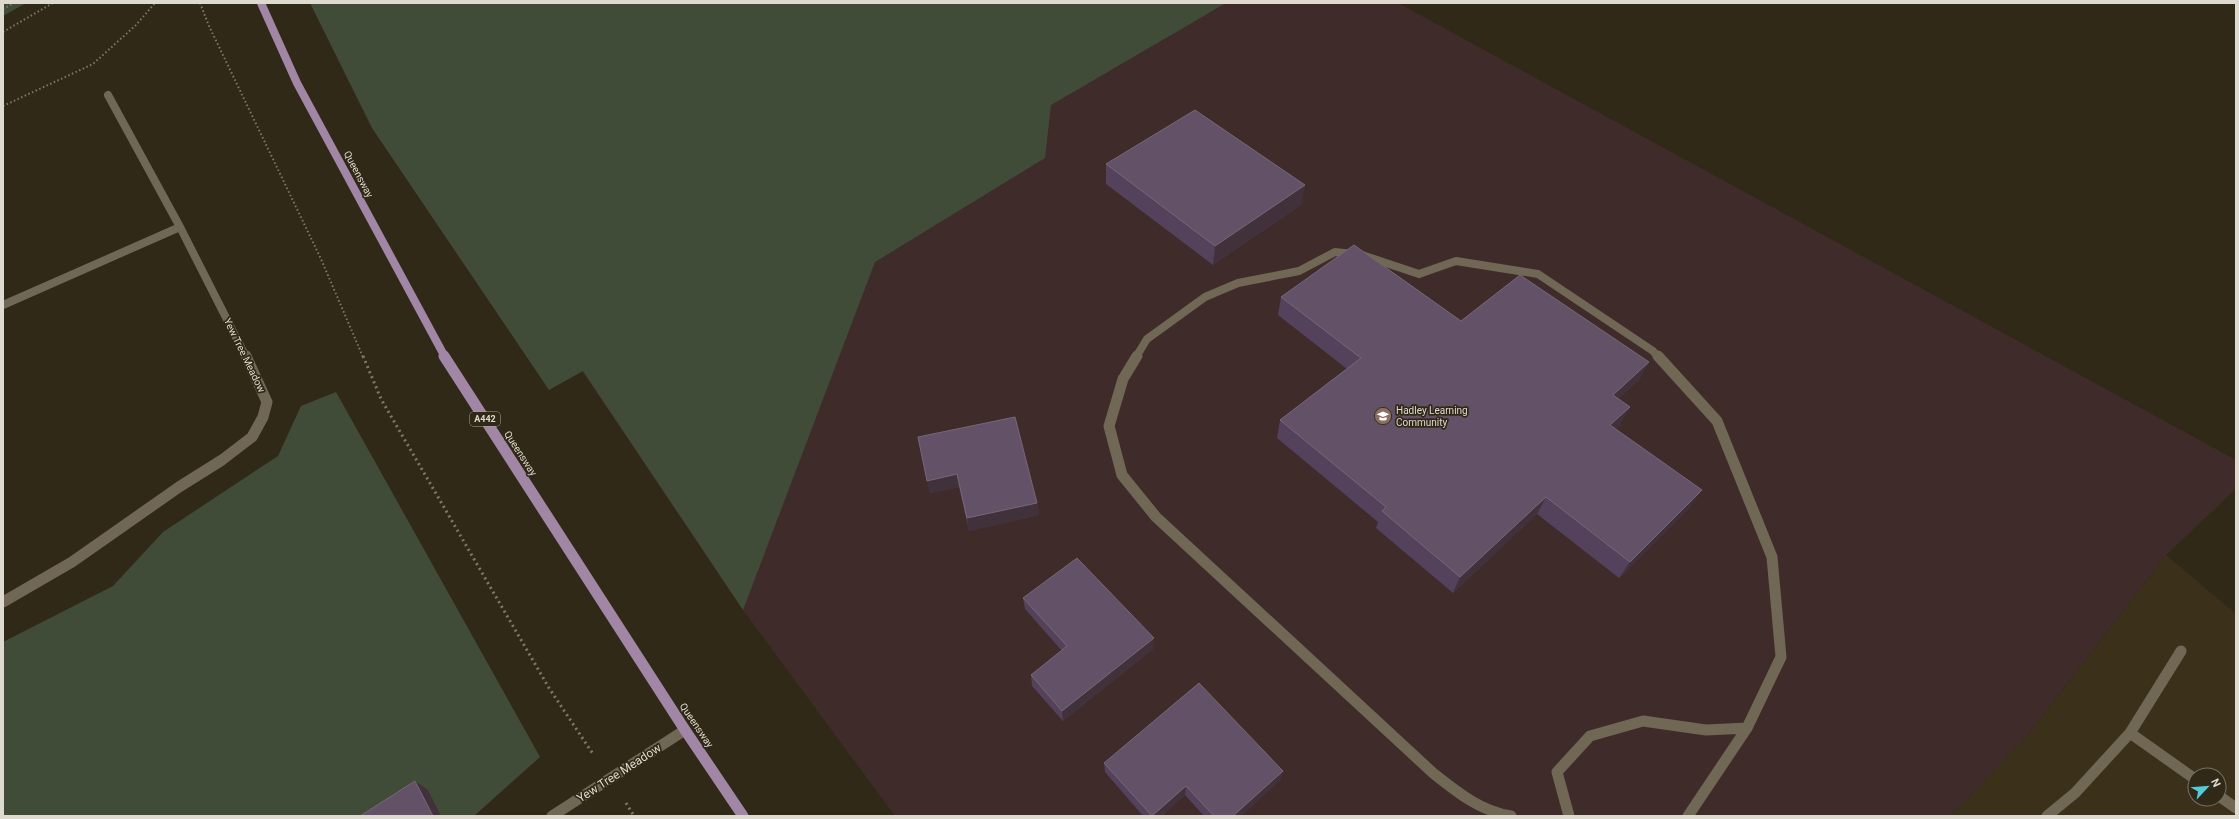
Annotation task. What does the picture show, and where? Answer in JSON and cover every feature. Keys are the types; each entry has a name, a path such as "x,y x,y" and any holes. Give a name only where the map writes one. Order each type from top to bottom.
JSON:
{"main road":[{"name":"Queensway","path":"261,3 297,83 440,349 685,730 744,816"}],"street":[{"name":"Yew Tree Meadow","path":"3,602 72,562 179,487 222,460 252,437 263,417 267,402 262,388 180,227 108,95"},
{"path":"3,305 180,227"},
{"path":"1511,816 1502,815 1469,801 1433,773 1156,517 1122,475 1109,426 1123,379 1147,340 1205,296 1238,283 1299,271 1335,252 1362,255 1419,274 1456,261 1538,274 1653,351 1717,421 1772,557 1781,657 1747,728 1688,816"},
{"path":"2047,816 2075,793 2130,733 2181,651"},
{"path":"1569,816 1557,772 1590,736 1643,720 1706,730 1747,728"},
{"name":"Yew Tree Meadow","path":"552,816 685,730"},
{"path":"2130,733 2187,773"},
{"path":"2227,802 2236,808"}],"path":[{"path":"3,9 14,3"},
{"path":"3,32 53,3"},
{"path":"3,106 93,64 136,25 155,3"},
{"path":"200,3 209,26 320,258 381,399 549,688 634,816"}],"shaded area":[{"name":"Hadley Learning Community","path":"1226,3 1398,3 2236,460 2236,489 2166,555 2027,736 1950,816 895,816 743,610 582,371"},
{"path":"2166,555 2236,614 2236,816 1950,816 2027,736"}],"green space":[{"path":"3,3 26,3 3,16"},
{"path":"310,3 1226,3 1051,105 1045,158 875,262 743,610 583,371 549,390 372,128"},
{"path":"336,392 540,757 474,816 3,816 3,642 113,586 163,532 278,456 301,406"}],"building":[{"path":"1195,110 1305,185 1215,246 1106,164"},
{"path":"1354,245 1461,321 1520,275 1649,362 1613,395 1630,407 1610,425 1702,490 1630,562 1546,497 1460,577 1382,511 1386,507 1280,420 1361,358 1281,297"},
{"path":"1015,417 1037,503 967,518 957,474 927,481 918,437"},
{"path":"1077,558 1154,638 1062,711 1031,675 1067,646 1023,598"},
{"path":"1199,683 1283,771 1233,816 1214,816 1186,786 1152,816 1104,763"},
{"path":"415,781 433,816 360,816"}],"place":[{"name":"Hadley Learning Community","path":"1383,416"}]}
